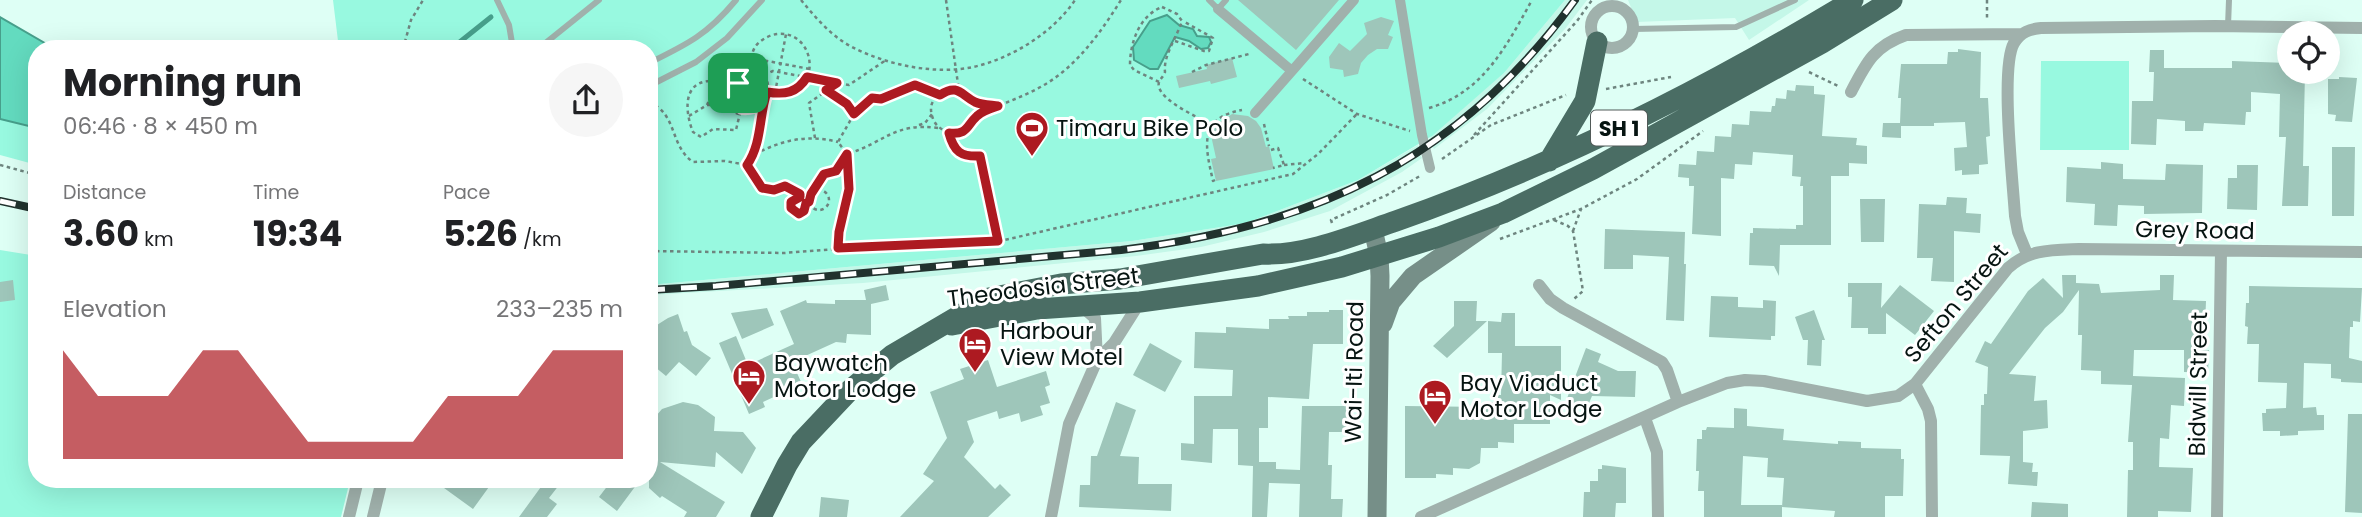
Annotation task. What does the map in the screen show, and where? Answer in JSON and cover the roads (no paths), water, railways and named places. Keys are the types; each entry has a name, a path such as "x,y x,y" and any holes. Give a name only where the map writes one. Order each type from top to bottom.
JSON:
{"highway":[{"name":"Theodosia Street","path":"939,327 989,298 1061,284 1120,279 1263,254 1277,255 1337,241 1454,201 1549,161 1681,96 1853,0"},
{"name":"Theodosia Street","path":"939,327 1037,309 1140,302 1258,286 1342,267 1439,237 1503,213 1593,169 1822,43 1892,0"},
{"path":"1549,161 1585,101 1597,42"},
{"name":"SH 1","path":"761,517 787,465 819,421 871,371 939,327"}],"main road":[{"path":"1379,336 1391,302 1413,276 1503,213"},
{"name":"Wai-Iti Road","path":"1373,229 1379,256 1377,517"}],"street":[{"path":"1255,113 1354,0"},
{"path":"1400,0 1430,168"},
{"path":"1614,3 1630,16 1633,29 1626,43 1619,47 1604,47 1597,42 1591,31 1592,18 1601,9 1614,3"},
{"path":"1218,9 1292,71"},
{"path":"1851,92 1871,58 1890,41 1906,35 2022,34 2030,29 2041,28 2362,28"},
{"name":"Sefton Street","path":"1932,517 1931,421 1915,384 2000,276 2015,261 2027,254 2016,224 2007,77 2011,50 2022,34"},
{"name":"Grey Road","path":"2027,254 2054,250 2362,252"},
{"name":"Bidwill Street","path":"2217,517 2221,251"},
{"path":"1539,285 1550,299 1563,308 1662,362 1678,402"},
{"path":"1051,517 1069,424 1097,360 1114,342 1140,302"},
{"path":"1080,305 1095,318 1097,360"},
{"path":"1421,517 1678,402 1727,383 1764,381 1867,401 1898,397 1915,384"},
{"path":"1645,418 1657,452 1658,517"},
{"path":"349,517 356,488"},
{"path":"373,517 380,488"}],"lane":[{"path":"497,0 509,25 512,40"},
{"path":"549,40 599,0"},
{"path":"658,59 693,42 736,0"},
{"path":"658,81 696,62 727,38 762,0"},
{"path":"1209,0 1218,9 1226,0"},
{"path":"1633,29 1736,27 1796,0"},
{"path":"2228,26 2229,0"}],"waterway":[{"path":"462,40 491,17"}],"railway":[{"path":"658,289 1121,250 1191,239 1257,224 1318,203 1376,176 1431,143 1482,103 1530,56 1575,0"},
{"path":"0,201 28,207"}],"place":[{"name":"Timaru Bike Polo","path":"1032,158"},
{"name":"Harbour View Motel","path":"975,374"},
{"name":"Baywatch Motor Lodge","path":"749,406"},
{"name":"Bay Viaduct Motor Lodge","path":"1435,426"}]}
